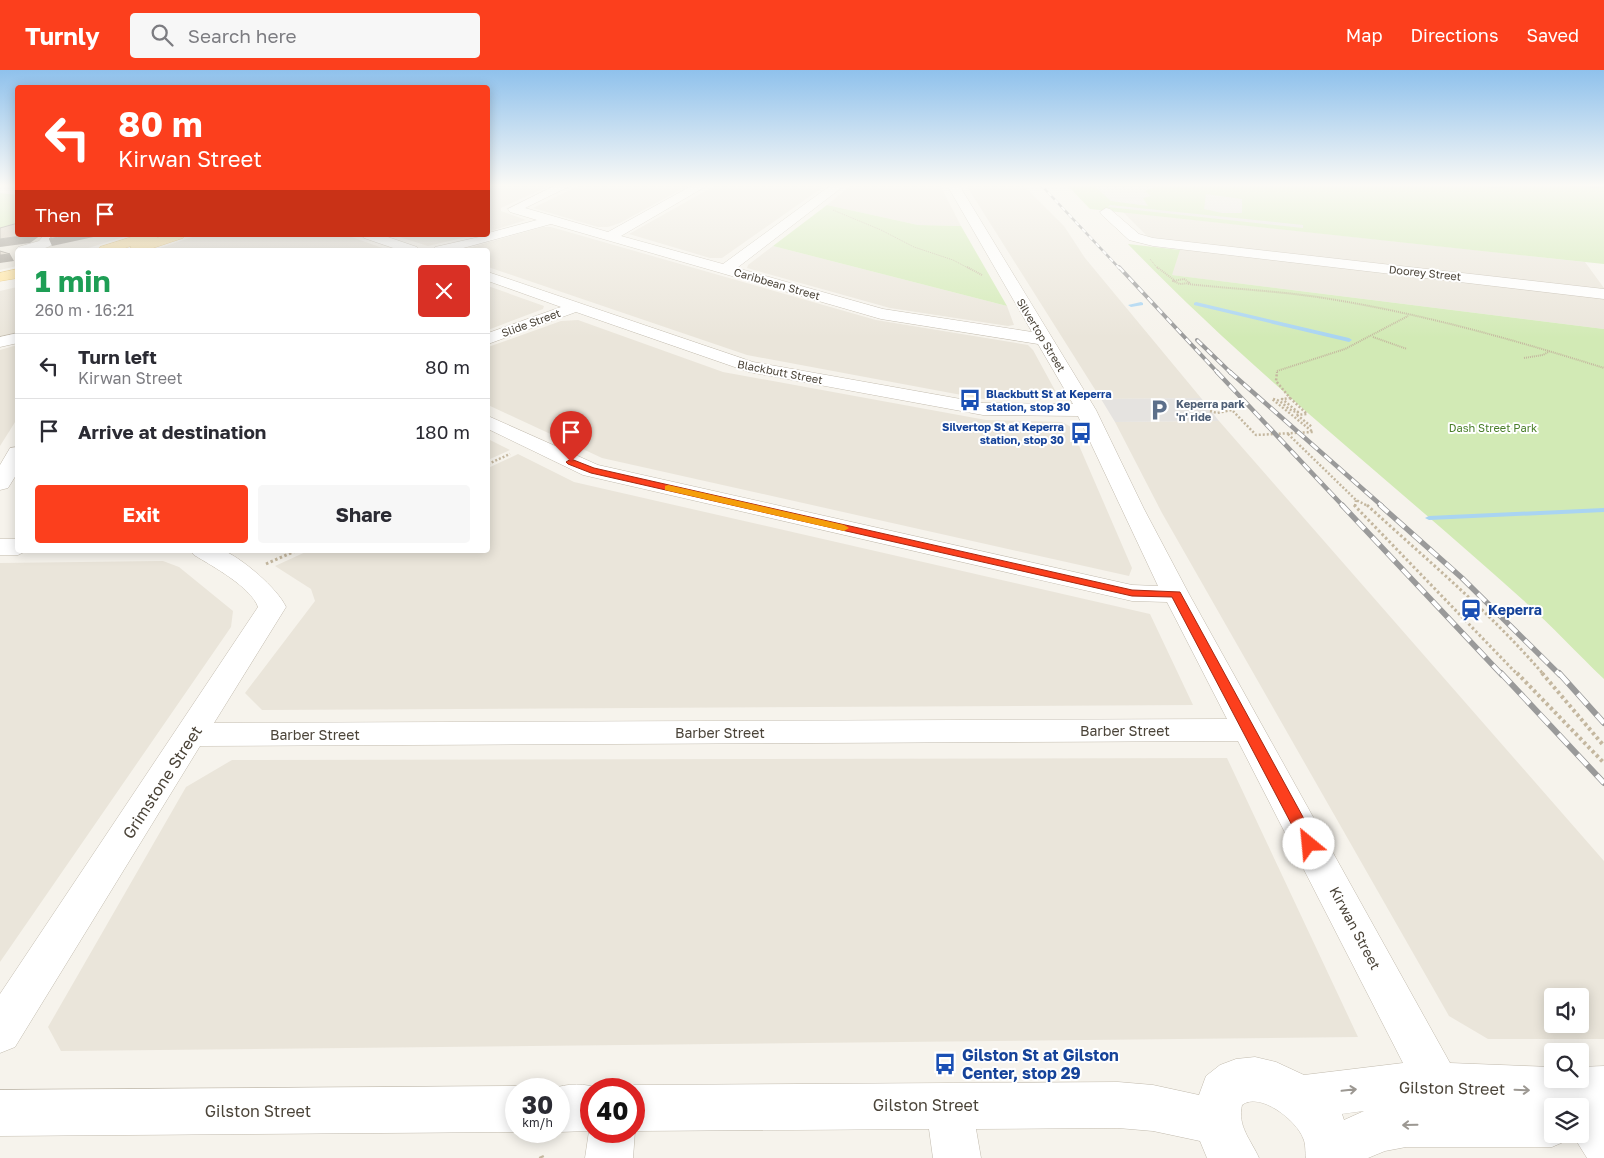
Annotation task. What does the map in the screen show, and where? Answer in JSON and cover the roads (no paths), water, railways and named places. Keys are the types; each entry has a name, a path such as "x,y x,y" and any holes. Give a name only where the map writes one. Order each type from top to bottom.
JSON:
{"main road":[{"path":"111,248 146,237"},
{"path":"138,248 172,237"},
{"path":"0,277 15,274"},
{"path":"0,284 15,281"}],"street":[{"name":"Caribbean Street","path":"605,236 881,314 1042,339"},
{"path":"726,269 771,236"},
{"name":"Silvertop Street","path":"982,236 1042,339 1086,410 1132,509 1176,594"},
{"name":"Doorey Street","path":"1133,236 1143,240 1604,294"},
{"path":"29,248 44,244 52,237"},
{"path":"375,237 406,248"},
{"path":"447,248 488,237"},
{"name":"Blackbutt Street","path":"490,277 749,367 983,408 1086,410"},
{"name":"Slide Street","path":"490,337 575,307"},
{"path":"0,342 15,339"},
{"path":"490,423 591,470 1132,593 1176,594"},
{"path":"0,483 15,458"},
{"path":"0,547 15,547"},
{"name":"Grimstone Street","path":"0,1032 192,735 272,607 268,597 221,559 209,553"},
{"name":"Kirwan Street","path":"1176,594 1449,1105"},
{"name":"Barber Street","path":"192,735 1248,730"},
{"path":"1226,1140 1217,1105 1224,1092 1234,1083 1249,1078 1275,1083 1301,1098 1315,1113 1324,1127 1330,1142 1330,1157"},
{"name":"Gilston Street","path":"1301,1098 1352,1089 1449,1105 1544,1113"},
{"name":"Gilston Street","path":"645,1108 1118,1104 1153,1108 1226,1140"},
{"path":"949,1105 957,1158"},
{"name":"Gilston Street","path":"1330,1157 1347,1142 1366,1133 1449,1105"},
{"name":"Gilston Street","path":"0,1113 505,1109"},
{"path":"609,1158 611,1143"}],"waterway":[{"path":"1131,305 1141,304"},
{"path":"1196,304 1349,340"},
{"path":"1429,518 1604,510"}],"railway":[{"path":"1089,236 1120,269"},
{"path":"1119,267 1218,373"},
{"path":"1197,340 1231,373"},
{"path":"1217,372 1343,506"},
{"path":"1230,372 1382,506"},
{"path":"1342,505 1502,675"},
{"path":"1380,505 1462,578 1560,675"},
{"path":"1501,673 1604,783"},
{"path":"1559,673 1604,723"}],"place":[{"name":"Blackbutt St at Keperra station, stop 30","path":"970,400"},
{"name":"Keperra park 'n' ride","path":"1159,410"},
{"name":"Silvertop St at Keperra station, stop 30","path":"1081,433"},
{"name":"Keperra","path":"1471,610"},
{"name":"Gilston St at Gilston Center, stop 29","path":"945,1064"}],"park label":[{"name":"Dash Street Park","path":"1493,428"}]}
